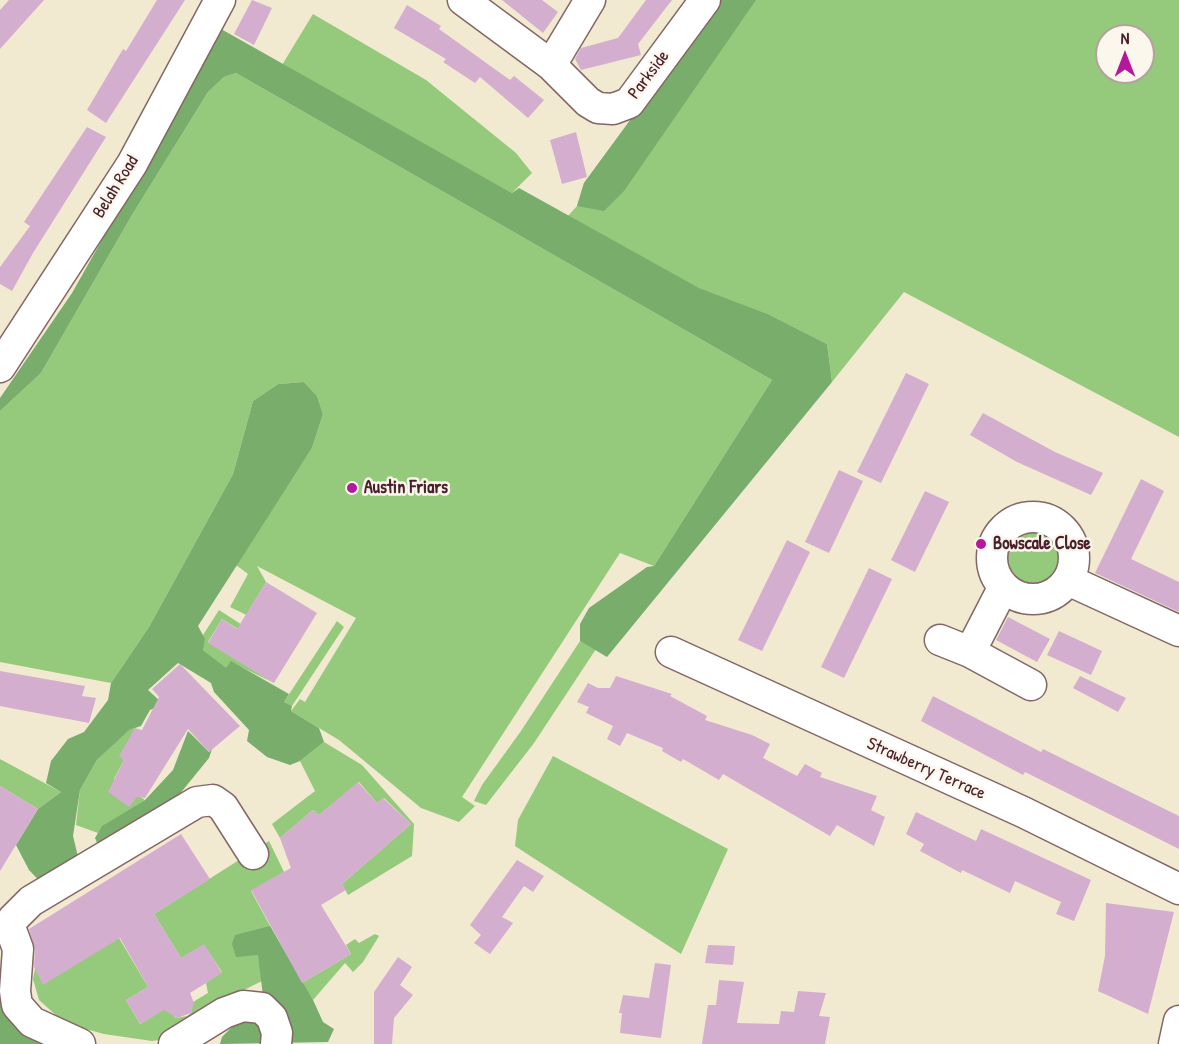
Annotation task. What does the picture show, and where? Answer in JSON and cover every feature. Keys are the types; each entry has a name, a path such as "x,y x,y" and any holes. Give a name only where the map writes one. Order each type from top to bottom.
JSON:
{"street":[{"name":"Belah Road","path":"0,367 132,164 220,0"},
{"name":"Parkside","path":"463,0 551,65 588,102 598,108 623,107 629,104 705,0"},
{"path":"551,65 590,0"},
{"path":"1035,517 1049,520 1061,528 1070,539 1074,556 1068,580 1060,590 1037,600 1025,599 1003,588 994,576 991,562 992,548 1004,529 1021,518 1035,517"},
{"path":"1068,580 1179,631"},
{"path":"970,652 1003,588"},
{"path":"940,640 970,652 1031,686"},
{"name":"Strawberry Terrace","path":"671,652 1023,812 1179,889"},
{"path":"80,1044 32,1022 17,1005 15,991 18,948 10,927 13,919 31,901 197,802 213,800 223,807 253,854"},
{"path":"174,1044 224,1013 243,1006 262,1008 272,1018 277,1033 276,1044"}],"green space":[{"path":"718,0 756,0 624,191 604,211 577,206 584,183"},
{"path":"719,0 1179,0 1179,437 904,292 832,382 827,344 768,314 698,288 568,216 577,206 584,183"},
{"path":"313,14 426,80 516,153 532,173 512,193 282,65"},
{"path":"221,29 512,193 519,188 699,288 768,314 827,344 832,382 607,657 580,641 580,624 589,608 647,567 654,566 772,380 236,73 224,77 208,92 132,215 41,373 0,411 0,398 72,293"},
{"name":"Austin Friars","path":"236,73 772,380 654,566 620,553 462,797 475,806 459,822 421,808 339,740 291,711 300,699 305,702 356,618 257,566 266,582 248,612 259,618 249,636 222,619 208,642 274,683 231,662 226,669 203,650 203,635 219,610 250,630 255,619 230,607 248,574 236,565 312,448 323,414 317,396 304,382 278,384 253,401 233,474 149,627 111,683 0,662 0,411 41,373 132,215 208,92 224,77"},
{"path":"304,382 317,396 323,414 312,448 198,626 205,639 203,650 226,668 231,661 289,694 284,702 292,706 291,711 319,728 324,742 300,761 290,765 267,757 247,741 249,730 214,692 211,683 178,663 148,690 173,713 155,708 150,710 141,726 129,730 97,760 80,790 73,836 83,877 53,895 29,870 16,845 38,809 61,792 46,783 51,761 68,739 84,732 108,700 111,683 149,627 233,474 253,401 278,384"},
{"path":"1026,528 1038,528 1053,536 1061,551 1061,563 1053,578 1038,586 1026,586 1011,578 1003,563 1003,551 1011,536"},
{"path":"337,621 344,627 292,706 284,702"},
{"path":"580,641 596,649 534,743 486,805 474,801 482,785 521,731"},
{"path":"136,728 120,756 124,760 114,779 145,800 103,826 98,833 76,825 80,790 97,760 128,730"},
{"path":"188,731 209,752 212,749 209,758 174,801 99,847 95,838 102,826 145,800 173,770"},
{"path":"324,742 362,765 414,824 412,856 348,895 342,884 411,824 384,798 377,803 359,782 319,815 313,810 280,838 272,824 315,791 300,761"},
{"path":"553,756 728,849 681,954 515,846 518,820"},
{"path":"0,759 61,792 38,809 0,786"},
{"path":"269,841 284,872 251,891 292,966 242,991 166,1039 152,1041 104,1034 82,1028 58,1017 39,1000 33,979 35,969 119,938 148,987 126,1000 140,1024 166,1008 176,1018 187,1016 191,1013 193,1002 208,993 206,983 222,972 204,945 181,958 154,914"},
{"path":"270,926 313,1000 323,1022 334,1029 328,1042 220,1044 222,1037 263,996 258,955 236,957 232,944 235,935"},
{"path":"375,934 379,936 363,962 353,972 345,963 313,1000 302,983 351,954 346,945 355,939 359,943"},
{"path":"0,991 15,1025 47,1044 0,1044"}],"building":[{"path":"9,0 44,0 0,49 0,10"},
{"path":"157,0 185,0 106,123 87,110 123,49 126,51"},
{"path":"252,0 272,8 254,45 234,34"},
{"path":"502,0 542,0 558,12 543,33"},
{"path":"646,0 672,0 638,44 641,55 581,70 575,59 581,48 618,38"},
{"path":"407,5 441,26 439,29 510,80 514,76 544,100 528,118 480,77 475,83 443,62 446,59 394,28"},
{"path":"87,127 106,137 33,253 12,291 0,284 0,267 30,226 24,222"},
{"path":"576,132 587,177 562,184 550,140"},
{"path":"906,373 929,384 881,483 857,472"},
{"path":"983,413 1055,452 1103,473 1091,495 1017,462 970,435"},
{"path":"839,470 863,481 829,553 805,542"},
{"path":"1141,479 1164,491 1131,559 1179,582 1179,612 1095,573"},
{"path":"925,491 949,502 915,572 891,560"},
{"path":"787,540 810,552 762,651 738,640"},
{"path":"869,568 892,579 844,678 821,667"},
{"path":"266,582 317,613 274,683 208,643 222,619 237,629"},
{"path":"1008,617 1050,639 1037,662 996,640"},
{"path":"1059,631 1102,651 1091,675 1047,655"},
{"path":"180,664 240,726 209,752 188,729 145,798 137,797 129,807 108,792 124,760 119,756 135,728 142,730 159,697 152,689"},
{"path":"0,671 85,686 82,696 96,698 89,723 0,706"},
{"path":"616,676 672,694 670,696 707,716 705,720 752,735 770,744 763,758 797,776 805,764 822,773 820,777 877,796 871,810 885,817 874,846 837,825 830,836 723,774 719,780 683,759 681,762 662,751 663,748 627,733 620,746 607,739 613,726 586,713 589,707 577,702 588,683 598,688 610,688"},
{"path":"1080,676 1126,698 1118,712 1073,688"},
{"path":"933,696 1041,752 1043,749 1179,816 1179,849 1025,772 1023,775 921,721"},
{"path":"358,782 377,803 383,798 411,824 342,884 346,890 321,905 351,954 302,983 251,890 291,868 280,838 313,810 319,815"},
{"path":"0,786 38,809 0,871"},
{"path":"916,812 976,841 981,829 1091,880 1074,921 1056,914 1061,902 1015,881 1010,893 962,870 961,873 920,851 924,844 906,834"},
{"path":"181,834 210,879 154,914 181,958 204,944 222,973 190,993 194,1003 191,1013 177,1018 164,1010 140,1024 126,1000 148,987 120,938 43,985 34,967 35,950 29,929"},
{"path":"517,860 544,876 533,892 524,886 502,917 513,923 490,954 474,943 481,935 470,925"},
{"path":"1106,903 1174,912 1148,1014 1098,991 1105,956"},
{"path":"708,945 735,946 733,965 705,963"},
{"path":"398,957 412,967 400,985 413,995 394,1018 392,1044 374,1044 374,992"},
{"path":"655,963 671,965 661,1038 620,1033 622,1013 619,1013 623,995 649,998"},
{"path":"719,980 744,982 737,1023 779,1024 781,1011 794,1012 798,991 826,993 819,1016 830,1017 825,1044 702,1044 708,1005 716,1005"}],"place":[{"name":"Austin Friars","path":"352,488"},
{"name":"Bowscale Close","path":"981,544"}]}
